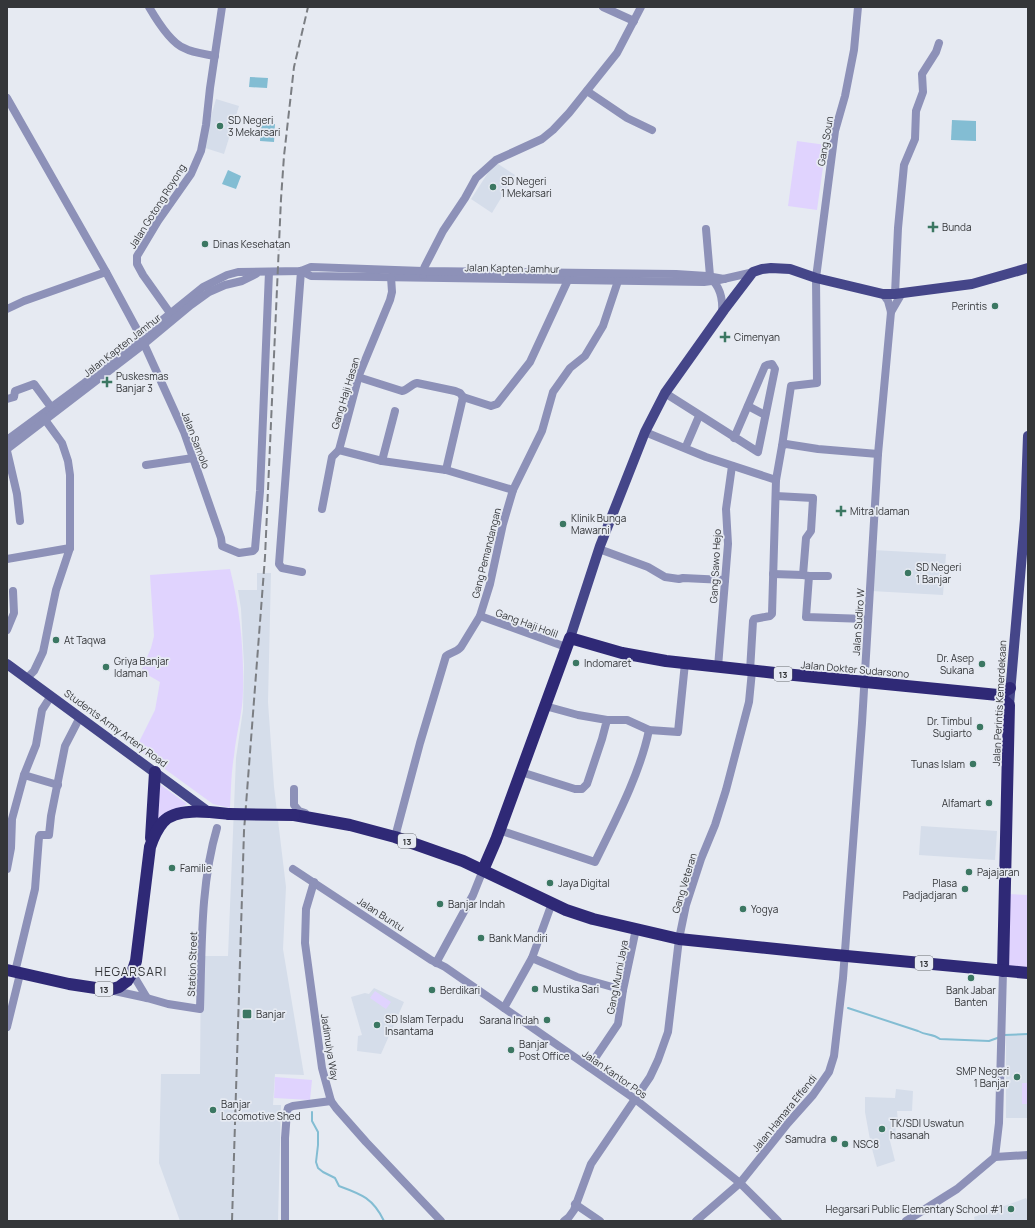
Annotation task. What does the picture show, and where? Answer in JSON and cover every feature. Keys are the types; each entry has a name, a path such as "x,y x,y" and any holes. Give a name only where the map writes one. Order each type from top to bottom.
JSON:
{"highway":[{"path":"483,870 521,772 568,643"},
{"name":"Jalan Dokter Sudarsono","path":"568,643 685,663 751,671 998,695"},
{"path":"1009,705 998,695 1010,688"},
{"name":"Jalan Perintis Kemerdekaan","path":"1003,971 1009,705"},
{"path":"150,847 155,772"},
{"name":"13","path":"14,972 69,984 109,990 123,984 132,973 137,954 150,847 163,821 173,814 184,811 229,814 294,815 350,825 393,836 463,861 566,910 593,919 679,939 1028,973"}],"main road":[{"name":"Jalan Kapten Jamhur","path":"751,276 762,269 790,269 816,278 883,294 972,284 1028,268"},
{"path":"568,643 600,549 645,432 665,393 722,313 751,276"},
{"name":"Jalan Perintis Kemerdekaan","path":"1009,705 1025,519 1028,436"},
{"name":"Students Army Artery Road","path":"7,664 210,813"}],"street":[{"path":"150,7 175,42 184,48 215,56"},
{"name":"Jalan Gotong Royong","path":"170,313 143,275 137,264 137,256 190,174 201,151 222,7"},
{"path":"603,7 634,21"},
{"path":"423,275 443,231 480,175 496,160 542,139 564,119 617,53 641,7"},
{"name":"Gang Soun","path":"782,446 792,386 817,383 816,278 835,131 845,96 854,50 858,7"},
{"path":"891,312 899,293 898,228 904,165 915,139 916,112 923,92 922,74 936,52 939,43"},
{"path":"587,91 627,118 652,130"},
{"name":"Jalan Samolo","path":"7,98 143,340 184,432 221,538 222,546 239,553 253,551 255,549 260,491 269,272"},
{"path":"706,229 710,278 720,293 723,304 722,313"},
{"name":"Jalan Kapten Jamhur","path":"7,450 43,417 143,340 170,313 203,287 227,275 238,272 259,273 301,271 311,267 351,268 423,275"},
{"path":"351,268 352,277"},
{"path":"301,271 279,564 282,568 302,572"},
{"name":"Jalan Kapten Jamhur","path":"301,271 311,276 352,277 521,275 724,278 751,276"},
{"path":"7,309 24,301 106,272"},
{"name":"Jalan Kapten Jamhur","path":"7,440 43,417 51,407 209,292 225,285 242,281 259,273"},
{"name":"Jalan Kapten Jamhur","path":"521,275 568,280 618,281 710,278"},
{"name":"Gang Haji Hasan","path":"322,509 332,457 339,450 358,377 390,300 392,292 391,277"},
{"path":"358,377 402,391 407,389 413,383 417,383 455,391 460,393 463,397 490,406 497,404 530,362 568,280"},
{"name":"Gang Pemandangan","path":"393,836 446,656 451,652 457,651 461,647 480,616 490,584 503,524 513,490 542,431 553,392 570,368 585,356 603,326 618,281"},
{"path":"883,294 888,301 891,312"},
{"name":"Jalan Sudiro W","path":"845,956 878,454 891,312"},
{"path":"665,393 699,416 734,438 758,452 775,369 772,364 765,366 734,438"},
{"path":"7,399 14,397 15,391 34,384 51,407"},
{"path":"446,470 463,397"},
{"path":"748,406 766,415"},
{"path":"382,461 395,411"},
{"path":"687,444 699,416"},
{"path":"27,678 34,671 43,652 56,590 70,548 70,475 68,461 62,443 43,417"},
{"path":"645,432 706,457 776,480"},
{"path":"828,576 773,574 776,480 782,446 786,444 818,449 878,454"},
{"path":"7,450 17,494 20,521"},
{"path":"339,450 382,461 446,470 513,490"},
{"path":"146,465 193,458"},
{"name":"Gang Sawo Hejo","path":"718,667 728,544 726,509 732,466"},
{"path":"776,496 813,498 811,531 806,538 806,617 867,619"},
{"path":"7,559 70,548"},
{"path":"600,549 642,565 665,577 679,579 725,580"},
{"name":"Gang Veteran","path":"564,1221 569,1217 591,1164 650,1077 668,1032 679,939 686,905 726,790 749,702 753,621 754,619 770,616 772,614 773,574"},
{"path":"7,630 14,613 13,591"},
{"name":"Gang Haji Holil","path":"480,616 568,643"},
{"path":"545,706 578,715 607,720 627,720 649,730 678,732 685,663"},
{"path":"7,869 11,848 10,823 24,775 36,744 42,710 51,696"},
{"path":"7,1027 14,972 35,889 39,837 40,835 49,835 65,746 80,717"},
{"path":"521,772 576,790 582,788 587,784 607,720"},
{"path":"499,830 595,862 616,819 645,749 649,730"},
{"path":"24,775 58,785"},
{"path":"294,790 294,805 298,811 351,820 372,826 393,836"},
{"name":"Station Street","path":"109,990 168,1004 200,1009 206,880 210,853 218,828"},
{"name":"Jalan Buntu","path":"293,869 436,963"},
{"path":"436,963 473,895 483,870"},
{"name":"Jadimulya Way","path":"314,882 306,909 305,943 322,1068 332,1101 336,1108 362,1138 441,1221"},
{"path":"504,1008 532,958 552,903"},
{"name":"Gang Murni Jaya","path":"589,1067 618,1024 623,990 636,929"},
{"name":"Jalan Hamara Effendi","path":"696,1221 740,1183 788,1123 813,1095 829,1072 837,1039 845,956"},
{"path":"532,958 577,977 623,990"},
{"name":"Jalan Kantor Pos","path":"436,963 445,967 635,1099 740,1183 778,1221"},
{"path":"995,1158 999,1124 1003,971"},
{"path":"132,973 147,998"},
{"path":"285,1221 285,1138 288,1108 332,1101"},
{"path":"906,1221 957,1189 995,1158 1028,1155"},
{"path":"575,1204 600,1221"}],"shaded area":[{"name":"SD Negeri 3 Mekarsari","path":"216,99 239,106 224,154 202,147"},
{"path":"797,141 826,145 817,210 788,206"},
{"name":"SD Negeri 1 Mekarsari","path":"495,162 515,175 492,213 471,199"},
{"name":"SD Negeri 1 Banjar","path":"873,550 946,554 943,595 871,591"},
{"path":"230,569 239,614 242,644 243,698 232,769 230,808 213,804 136,748 155,710 160,682 141,671 151,648 154,636 150,575"},
{"path":"257,573 271,573 268,702 274,787 286,887 283,949 304,1075 275,1074 273,1105 281,1105 278,1221 180,1221 159,1163 161,1074 200,1074 201,956 228,956 236,758 243,710 244,665 241,609 238,590 257,590"},
{"path":"158,783 187,804 156,820"},
{"path":"921,826 997,831 995,860 919,855"},
{"path":"1008,894 1028,895 1028,969 1007,969"},
{"name":"SD Islam Terpadu Insantama","path":"374,988 404,1002 381,1054 357,1051 358,1036 362,1035 351,997 365,993 369,994"},
{"path":"375,991 391,1002 386,1009 370,998"},
{"name":"SMP Negeri 1 Banjar","path":"1006,1035 1028,1035 1028,1118 1006,1118"},
{"path":"275,1077 312,1080 310,1100 274,1098"},
{"path":"1022,1083 1028,1083 1028,1104 1022,1104"},
{"name":"TK/SDI Uswatun hasanah","path":"896,1089 913,1091 912,1111 897,1111 898,1122 895,1123 896,1136 889,1137 895,1161 877,1167 865,1112 865,1097 895,1098"},
{"name":"Hegarsari Public Elementary School #1","path":"1026,1198 1028,1202 1028,1221 975,1221 974,1217"}],"water":[{"path":"250,77 268,78 267,88 249,87"},
{"path":"952,120 976,121 976,141 951,140"},
{"path":"261,124 275,124 274,142 260,141"},
{"path":"228,170 241,176 236,189 222,184"}],"waterway":[{"path":"848,1008 940,1039 989,1041 1000,1037"},
{"path":"1004,1035 1028,1034"},
{"path":"312,1112 312,1121 318,1132 316,1162 318,1168 335,1178 339,1186 354,1192 371,1202 380,1213 384,1221"}],"railway":[{"path":"232,1221 244,831 265,557 281,199 284,156 294,67 308,7"}],"place":[{"name":"SD Negeri 3 Mekarsari","path":"220,126"},
{"name":"SD Negeri 1 Mekarsari","path":"493,187"},
{"name":"Bunda","path":"933,227"},
{"name":"Dinas Kesehatan","path":"205,244"},
{"name":"Perintis","path":"995,306"},
{"name":"Cimenyan","path":"725,337"},
{"name":"Puskesmas Banjar 3","path":"107,382"},
{"name":"Mitra Idaman","path":"841,511"},
{"name":"Klinik Bunga Mawarni","path":"563,524"},
{"name":"SD Negeri 1 Banjar","path":"908,573"},
{"name":"At Taqwa","path":"56,640"},
{"name":"Indomaret","path":"576,663"},
{"name":"Dr. Asep Sukana","path":"982,664"},
{"name":"Griya Banjar Idaman","path":"106,667"},
{"name":"Dr. Timbul Sugiarto","path":"980,727"},
{"name":"Tunas Islam","path":"973,764"},
{"name":"Alfamart","path":"989,803"},
{"name":"Familie","path":"172,868"},
{"name":"Pajajaran","path":"969,872"},
{"name":"Jaya Digital","path":"550,883"},
{"name":"Plasa Padjadjaran","path":"965,889"},
{"name":"Banjar Indah","path":"440,904"},
{"name":"Yogya","path":"743,909"},
{"name":"Bank Mandiri","path":"481,938"},
{"name":"Bank Jabar Banten","path":"971,978"},
{"name":"Mustika Sari","path":"535,989"},
{"name":"Berdikari","path":"432,990"},
{"name":"Banjar","path":"247,1014"},
{"name":"Sarana Indah","path":"547,1020"},
{"name":"SD Islam Terpadu Insantama","path":"377,1025"},
{"name":"Banjar Post Office","path":"511,1050"},
{"name":"SMP Negeri 1 Banjar","path":"1017,1077"},
{"name":"Banjar Locomotive Shed","path":"213,1110"},
{"name":"TK/SDI Uswatun hasanah","path":"882,1129"},
{"name":"Samudra","path":"834,1139"},
{"name":"NSC8","path":"845,1144"},
{"name":"Hegarsari Public Elementary School #1","path":"1011,1209"}],"district":[{"name":"HEGARSARI","path":"131,971"}]}
